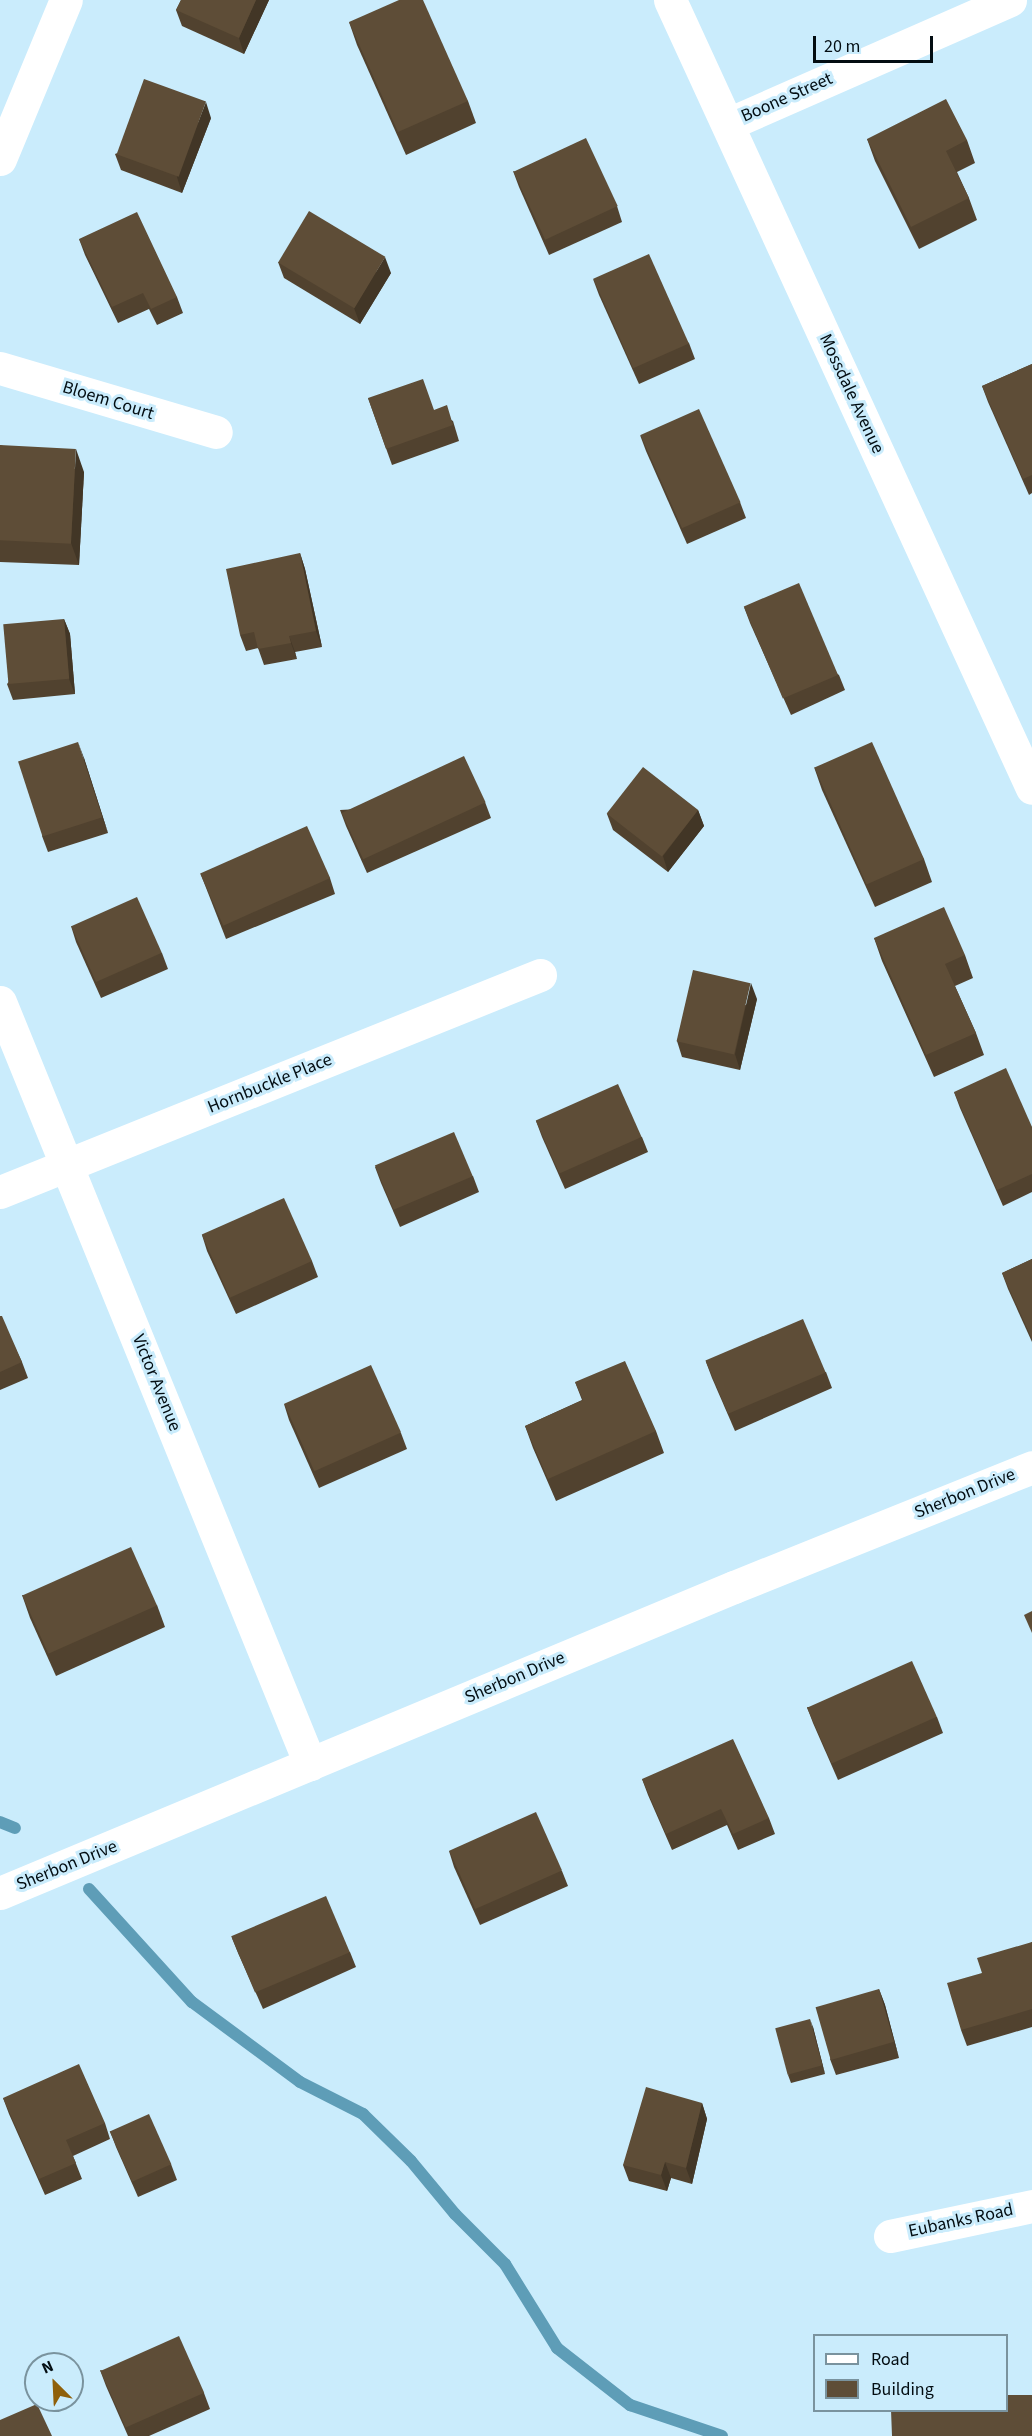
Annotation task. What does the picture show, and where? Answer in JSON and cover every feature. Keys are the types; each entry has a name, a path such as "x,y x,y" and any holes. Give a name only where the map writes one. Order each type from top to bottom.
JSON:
{"street":[{"path":"0,159 66,0"},
{"name":"Mossdale Avenue","path":"669,0 1032,788"},
{"name":"Boone Street","path":"728,124 1010,0"},
{"name":"Bloem Court","path":"0,368 216,432"},
{"name":"Hornbuckle Place","path":"0,1192 540,975"},
{"name":"Victor Avenue","path":"0,1002 69,1165 310,1764"},
{"name":"Sherbon Drive","path":"0,1893 1032,1467"},
{"name":"Eubanks Road","path":"890,2236 1032,2206"}],"building":[{"path":"181,0 256,0 239,38 176,10"},
{"path":"399,0 423,0 468,101 398,132 349,22"},
{"path":"144,79 206,102 179,177 117,154"},
{"path":"946,99 967,140 946,151 969,198 911,227 867,139"},
{"path":"586,138 618,206 545,240 513,172"},
{"path":"309,211 385,257 354,308 278,262"},
{"path":"137,212 177,297 151,309 143,293 112,307 79,239"},
{"path":"649,254 689,344 633,368 593,279"},
{"path":"1032,364 1032,475 1023,479 982,386"},
{"path":"423,379 434,410 447,405 453,425 386,449 368,398"},
{"path":"699,409 740,502 682,528 641,435"},
{"path":"0,445 76,449 71,544 0,540"},
{"path":"300,553 316,631 289,636 291,643 258,649 254,632 240,635 226,569"},
{"path":"799,583 838,675 783,698 744,606"},
{"path":"64,619 69,679 8,684 3,624"},
{"path":"78,742 102,817 42,837 18,761"},
{"path":"872,742 924,859 867,885 814,768"},
{"path":"464,756 486,802 363,859 342,813"},
{"path":"643,767 698,810 662,857 607,813"},
{"path":"307,826 330,878 223,926 200,874"},
{"path":"137,897 162,953 96,982 71,926"},
{"path":"944,907 965,955 945,964 976,1033 926,1055 874,938"},
{"path":"693,970 750,983 734,1054 677,1041"},
{"path":"1006,1068 1032,1127 1032,1174 997,1190 954,1092"},
{"path":"618,1084 642,1137 559,1174 536,1121"},
{"path":"454,1132 473,1176 394,1210 375,1166"},
{"path":"284,1198 312,1261 230,1298 202,1235"},
{"path":"1032,1259 1032,1339 1002,1273"},
{"path":"0,1316 2,1316 22,1362 0,1372"},
{"path":"803,1319 826,1372 728,1414 705,1360"},
{"path":"625,1361 656,1431 548,1479 525,1426 583,1400 575,1382"},
{"path":"371,1365 401,1433 314,1471 284,1404"},
{"path":"131,1547 157,1605 48,1654 22,1595"},
{"path":"1032,1611 1032,1633 1024,1615"},
{"path":"912,1661 937,1717 832,1764 807,1708"},
{"path":"733,1739 769,1818 733,1834 721,1809 666,1834 642,1779"},
{"path":"536,1812 562,1870 475,1909 449,1851"},
{"path":"326,1896 350,1952 255,1992 231,1936"},
{"path":"1032,1942 1032,2009 961,2030 947,1983 982,1973 977,1958"},
{"path":"879,1989 894,2042 831,2060 816,2007"},
{"path":"810,2019 822,2065 788,2075 775,2028"},
{"path":"79,2064 105,2123 66,2140 76,2163 39,2179 3,2098"},
{"path":"646,2087 702,2103 686,2168 665,2162 661,2175 623,2165"},
{"path":"149,2114 171,2164 132,2182 110,2131"},
{"path":"179,2336 204,2393 126,2428 100,2371"},
{"path":"1008,2395 1032,2395 1032,2436 892,2436 891,2412 1008,2412"},
{"path":"24,2410 24,2412 41,2412 52,2436 0,2436 0,2420"}],"waterway":[{"path":"0,1822 15,1828"},
{"path":"89,1889 192,2002 300,2082 363,2114 411,2161 455,2214 505,2264 557,2348 630,2405 722,2436"}]}
